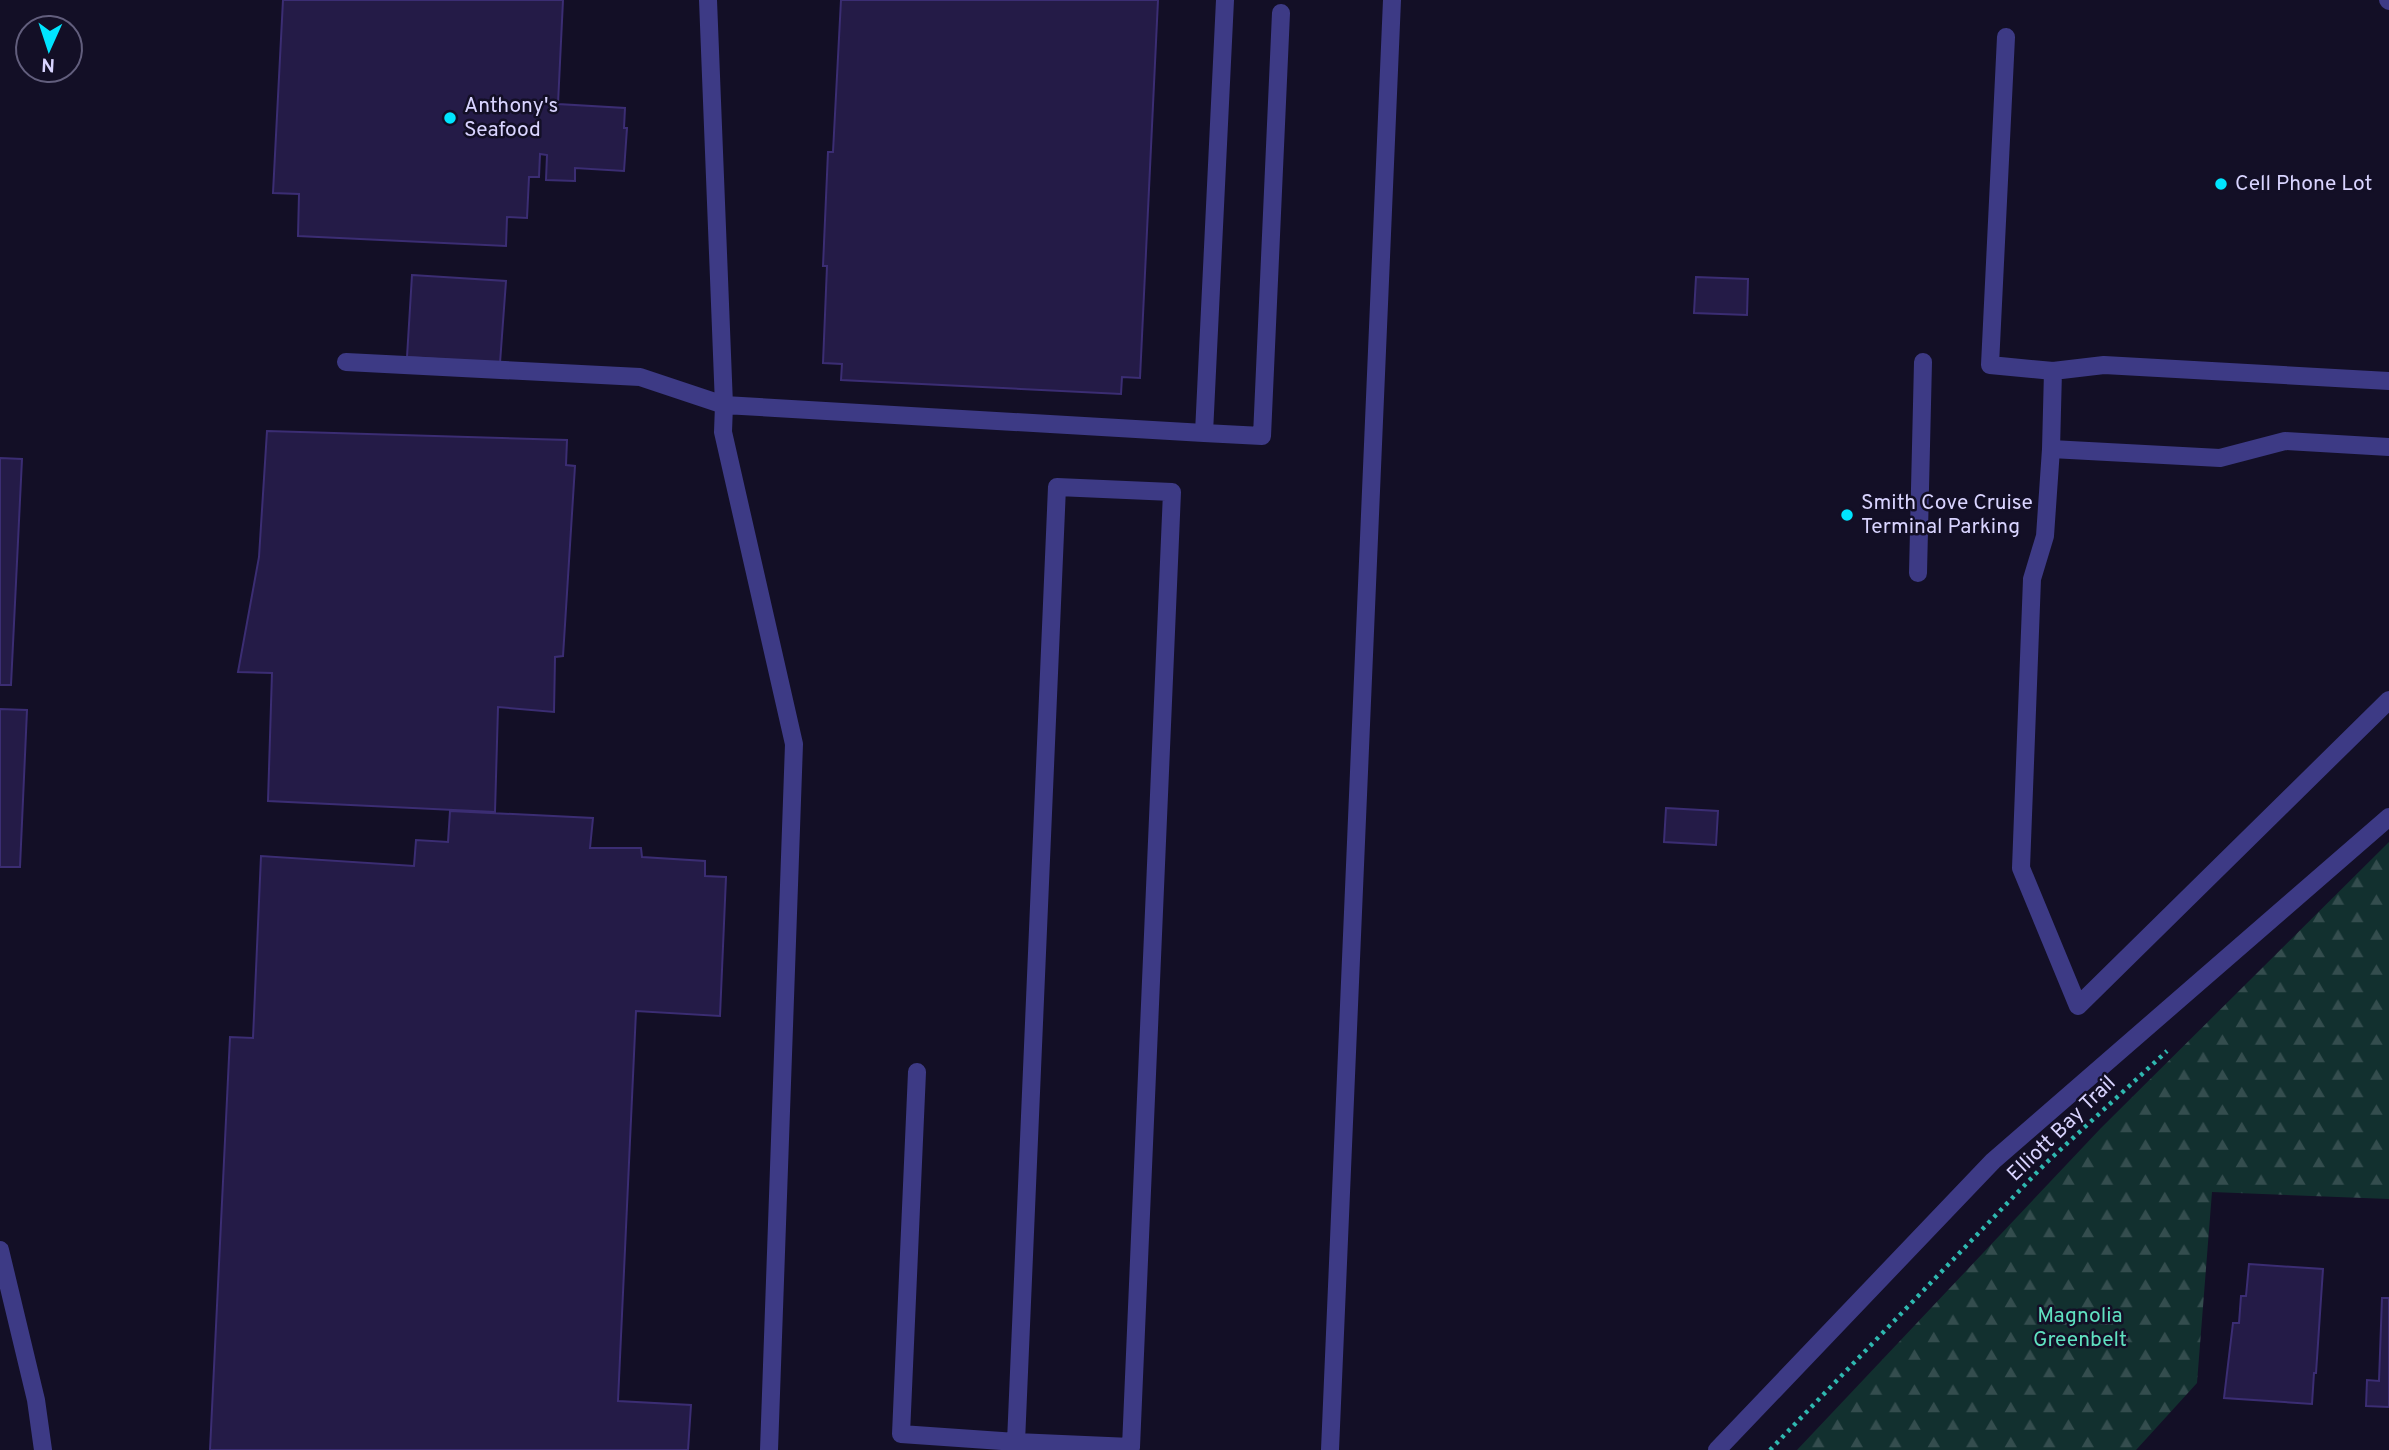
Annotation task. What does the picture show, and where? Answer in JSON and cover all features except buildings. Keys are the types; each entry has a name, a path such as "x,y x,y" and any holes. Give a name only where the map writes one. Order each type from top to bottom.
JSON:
{"lane":[{"path":"708,0 723,432 794,744 769,1450"},
{"path":"1204,433 1225,0"},
{"path":"1330,1450 1392,0"},
{"path":"346,362 640,377 724,405 1262,436 1281,13"},
{"path":"2006,37 1990,365 2053,371 2104,365 2389,380"},
{"path":"1918,573 1923,362"},
{"path":"2053,371 2045,536 2032,579 2021,868 2078,1006 2389,700"},
{"path":"2050,449 2220,458 2285,441 2389,447"},
{"path":"916,1072 901,1434 1015,1446 1131,1447 1172,492 1057,487 1015,1446"},
{"path":"1717,1450 1993,1161 2389,817"},
{"path":"0,1250 36,1400 43,1450"}],"path":[{"name":"Elliott Bay Trail","path":"1770,1450 2046,1163 2177,1042"}],"green space":[{"name":"Magnolia Greenbelt","path":"2389,842 2389,1199 2212,1192 2197,1383 2136,1450 1797,1450 2101,1128"}],"place":[{"name":"Anthony's Seafood","path":"450,118"},
{"name":"Cell Phone Lot","path":"2221,184"},
{"name":"Smith Cove Cruise Terminal Parking","path":"1847,515"}]}
